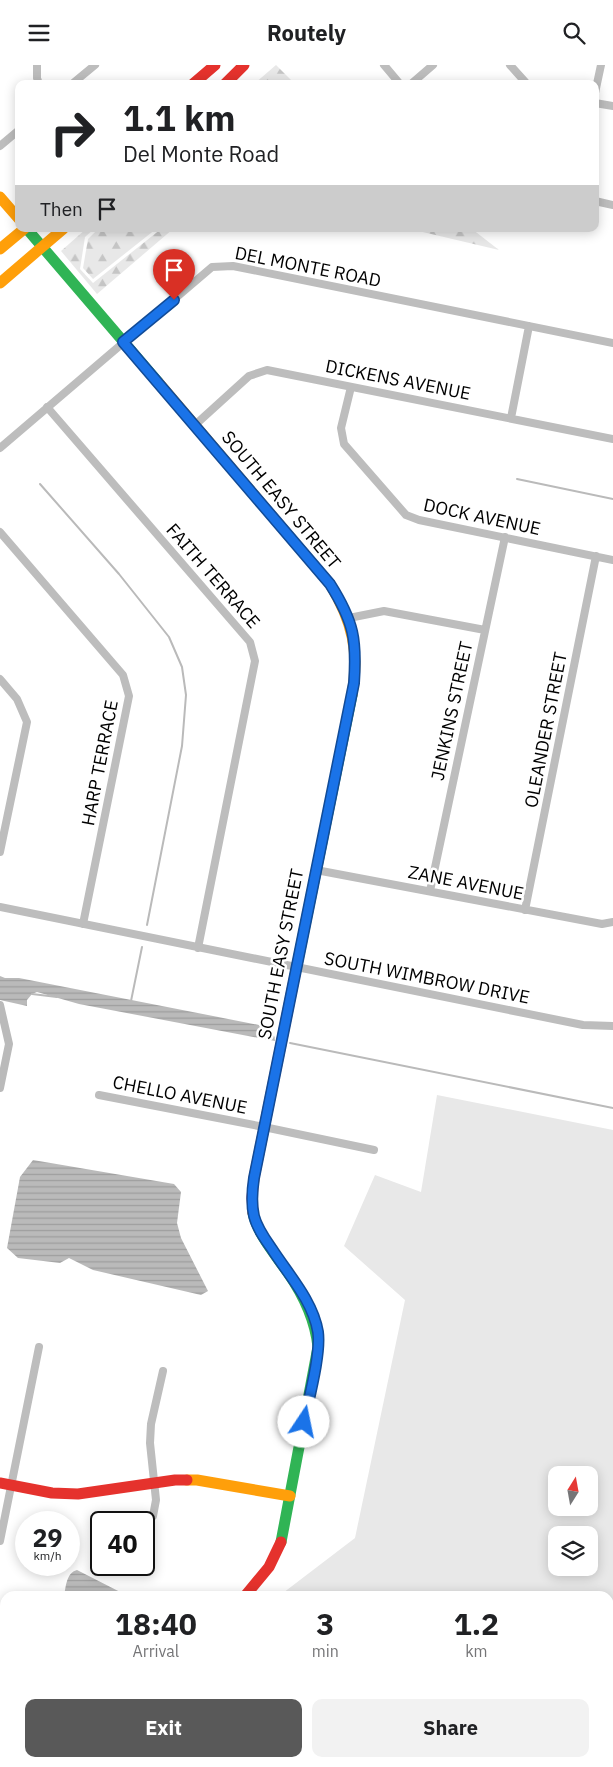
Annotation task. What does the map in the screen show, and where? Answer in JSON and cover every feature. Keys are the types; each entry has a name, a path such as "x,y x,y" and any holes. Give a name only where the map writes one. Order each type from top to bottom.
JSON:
{"street":[{"path":"37,65 38,80"},
{"path":"77,80 95,65"},
{"path":"198,80 215,65"},
{"path":"229,80 244,65"},
{"path":"384,65 397,80"},
{"path":"416,80 433,65"},
{"path":"510,65 523,80"},
{"path":"598,80 601,65"},
{"path":"599,104 613,106"},
{"path":"0,146 15,133"},
{"path":"0,197 15,214"},
{"path":"599,202 613,205"},
{"path":"0,249 21,232"},
{"name":"SOUTH EASY STREET","path":"28,232 43,247 330,584 349,617 354,637 356,660 354,683 264,1127 252,1196 254,1216 261,1234 304,1297 313,1315 318,1332 318,1347 280,1545 273,1563 264,1576 249,1591"},
{"path":"0,283 60,232"},
{"name":"DEL MONTE ROAD","path":"0,448 212,267 233,265 613,343"},
{"path":"511,418 529,326"},
{"name":"DICKENS AVENUE","path":"195,425 249,376 267,370 613,439"},
{"name":"DOCK AVENUE","path":"351,387 342,428 344,444 401,511 411,518 613,560"},
{"name":"FAITH TERRACE","path":"47,407 250,642 255,661 198,948"},
{"name":"HARP TERRACE","path":"0,532 123,675 129,696 83,924"},
{"name":"JENKINS STREET","path":"430,891 505,537"},
{"name":"OLEANDER STREET","path":"525,910 596,556"},
{"path":"349,617 384,611 485,630"},
{"path":"0,679 17,699 27,722 0,851"},
{"name":"ZANE AVENUE","path":"316,870 602,924 612,922"},
{"name":"SOUTH WIMBROW DRIVE","path":"0,907 583,1025 613,1026"},
{"name":"CHELLO AVENUE","path":"99,1095 374,1150"},
{"path":"0,1541 6,1485 39,1347"},
{"path":"154,1511 156,1499 150,1433 163,1371"},
{"path":"6,1485 52,1493 78,1494 154,1483 197,1480 290,1496"}],"green space":[{"path":"276,65 291,80 259,80"},
{"path":"83,232 91,232 85,237 80,269 93,283 157,232 169,232 97,294 61,251"},
{"path":"95,232 152,232 93,279 83,268 88,239"},
{"path":"423,232 476,232 499,250"},
{"path":"437,1095 613,1130 613,1591 286,1591 355,1538 405,1300 344,1246 375,1175 421,1192"}],"shaded area":[{"path":"0,976 19,978 259,1025 270,1030 274,1035 275,1041 79,1004 37,992 32,994 27,1000 27,1006 0,1000"},
{"path":"33,1160 174,1184 181,1192 177,1223 181,1238 208,1291 201,1295 93,1270 69,1258 60,1263 18,1258 7,1248 20,1177"},
{"path":"80,1572 118,1591 65,1591 69,1577 80,1576"}],"waterway":[{"path":"517,479 613,499"},
{"path":"40,484 119,574 169,637 182,667 186,695 182,746 147,925"},
{"path":"131,1001 142,947"},
{"path":"32,994 57,997"},
{"path":"0,1005 9,1044 0,1088"},
{"path":"290,1043 613,1108"}],"traffic: fast":[{"path":"30,232 158,382"},
{"path":"295,975 352,695"},
{"path":"253,1213 263,1237 304,1299 317,1337 318,1347 281,1542"}],"traffic: slow":[{"path":"0,197 15,214"},
{"path":"0,249 20,232"},
{"path":"0,283 60,232"},
{"path":"158,382 330,584 344,611 352,637 355,665 352,695"},
{"path":"187,1480 197,1480 290,1496"}],"traffic: jam":[{"path":"198,80 215,65"},
{"path":"229,80 244,65"},
{"path":"253,1213 254,1178 295,975"},
{"path":"0,1483 52,1493 78,1494 175,1480 187,1480"},
{"path":"249,1591 269,1567 281,1542"}],"route":[{"path":"174,300 123,342 330,584 349,617 354,637 356,660 354,683 254,1178 252,1196 254,1216 261,1234 304,1297 313,1315 318,1332 318,1347 304,1422"}]}
